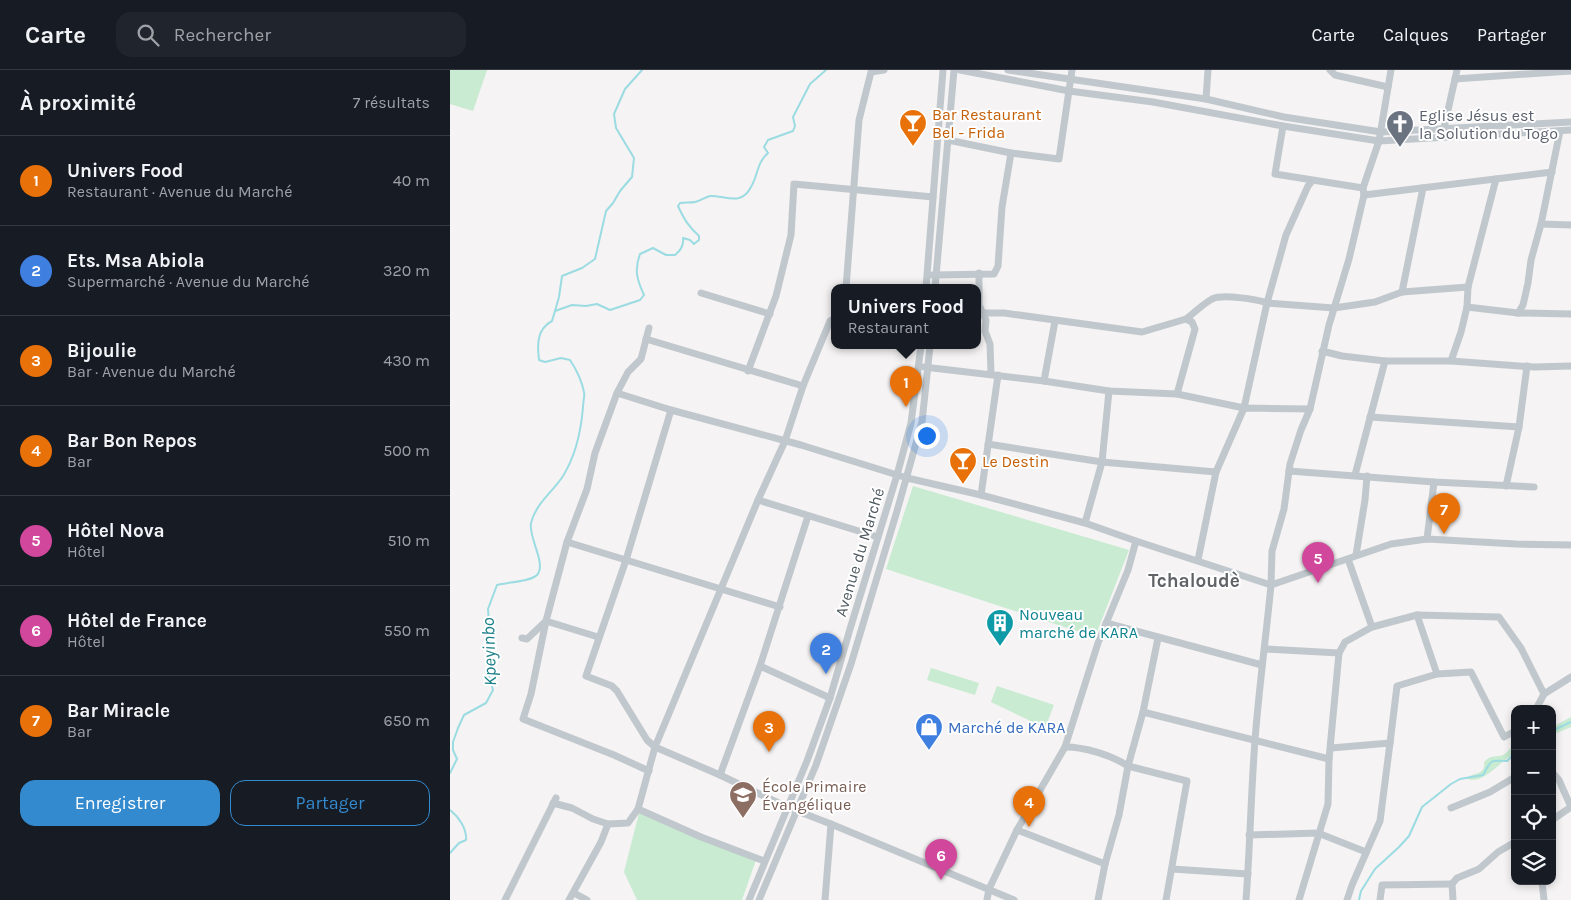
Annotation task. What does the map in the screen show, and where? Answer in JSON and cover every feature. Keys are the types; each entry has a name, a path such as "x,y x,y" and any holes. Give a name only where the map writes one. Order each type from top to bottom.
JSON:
{"street":[{"path":"847,284 859,120 871,72 884,70"},
{"path":"926,284 943,70"},
{"path":"935,284 954,70"},
{"path":"960,70 1070,91 1153,102 1282,126 1379,141 1571,130"},
{"path":"1008,70 1206,99 1284,117 1381,132 1571,122"},
{"path":"948,140 1011,153 1059,159 1072,70"},
{"path":"1206,99 1208,70"},
{"path":"1330,70 1335,75 1388,87"},
{"path":"1246,900 1255,741 1271,585 1272,551 1284,509 1289,471 1300,430 1310,409 1322,351 1349,259 1364,191 1379,141 1391,70"},
{"path":"1444,128 1457,70"},
{"path":"1455,80 1571,71"},
{"path":"1282,126 1275,174 1364,191 1423,188 1552,172"},
{"path":"1518,314 1523,305 1528,283 1530,260 1541,224 1560,131"},
{"path":"927,274 994,274 998,266 1002,207 1011,153"},
{"path":"1451,361 1467,308 1468,287 1496,179"},
{"path":"1198,560 1216,472 1244,408 1267,303 1286,235 1312,181"},
{"path":"748,371 770,314 791,235 794,184 933,197"},
{"path":"1402,292 1423,188"},
{"path":"1541,224 1571,225"},
{"path":"979,273 979,284"},
{"path":"981,313 1004,313 1142,332 1186,319 1213,298 1244,298 1267,303 1334,308 1375,302 1402,292 1468,287"},
{"path":"701,293 770,314"},
{"path":"1467,308 1518,314 1571,314"},
{"path":"980,495 988,444 994,374 990,344 985,331 986,320 981,314"},
{"path":"1176,394 1195,329 1192,322 1186,319"},
{"path":"505,900 555,800 593,820 608,824 628,823 638,809 650,771 655,747 758,500 785,442 803,386 831,320"},
{"path":"1044,381 1054,321"},
{"path":"649,328 641,359 628,372 617,393 595,453 587,489 567,542 546,621 532,694 523,719 650,771"},
{"path":"646,339 803,386"},
{"name":"Avenue du Marché","path":"748,900 807,761 830,698 898,475 911,423 921,349"},
{"name":"Avenue du Marché","path":"759,900 816,765 851,664 922,422 930,349"},
{"path":"1322,351 1342,356 1385,361 1451,361 1527,366 1571,366"},
{"path":"1355,475 1385,361"},
{"path":"920,366 994,374 1109,391 1176,394 1244,408 1310,409"},
{"path":"1506,486 1519,427 1527,366"},
{"path":"1085,522 1102,462 1109,391"},
{"path":"617,393 671,410 809,447 907,478 1085,522 1136,542 1198,560 1271,585 1391,544 1427,539 1571,545"},
{"path":"671,410 626,560 586,676 612,686 617,691 647,740 655,747 796,810 1014,900"},
{"path":"1370,417 1519,427"},
{"path":"988,444 1102,462 1156,465 1216,472"},
{"path":"1289,471 1434,482 1534,487"},
{"path":"1356,556 1365,500 1366,476"},
{"path":"1427,539 1434,482"},
{"path":"758,500 878,537"},
{"path":"720,775 760,666 808,516"},
{"path":"567,542 780,606"},
{"path":"987,900 988,889 1018,830 1065,747 1098,642 1128,570 1136,542"},
{"path":"1348,559 1372,627"},
{"path":"1416,615 1437,674"},
{"path":"1299,900 1328,804 1329,759 1339,654 1345,642 1372,627 1416,615 1499,617 1521,648 1544,694"},
{"path":"546,621 598,637"},
{"path":"522,638 527,639 546,621"},
{"path":"1106,623 1262,665"},
{"path":"1098,900 1105,864 1119,815 1128,766 1143,712 1158,638"},
{"path":"1265,649 1339,654"},
{"path":"841,661 851,664"},
{"path":"760,666 830,698"},
{"path":"1347,900 1380,821 1397,686 1437,674 1471,672 1504,737 1511,734"},
{"path":"1538,705 1544,694 1571,678"},
{"path":"1143,712 1329,759"},
{"path":"1331,748 1390,743"},
{"path":"1065,747 1073,747 1110,757 1128,766 1187,781 1166,900"},
{"path":"807,761 816,765"},
{"path":"1451,808 1490,792 1511,779"},
{"path":"1556,784 1571,807 1556,817"},
{"path":"638,809 701,837 764,861"},
{"path":"569,900 608,824"},
{"path":"825,900 831,824"},
{"path":"1018,830 1105,864"},
{"path":"1249,835 1318,833 1366,852"},
{"path":"1452,900 1452,884 1457,878 1479,869 1498,852 1511,844"},
{"path":"1172,869 1248,874"},
{"path":"1380,900 1382,884 1452,884"},
{"path":"1542,885 1544,900"},
{"path":"574,893 587,900"}],"green space":[{"path":"450,70 487,70 473,111 450,104"},
{"path":"913,486 1129,550 1095,637 886,569"},
{"path":"931,668 979,683 975,695 927,680"},
{"path":"997,686 1054,705 1045,728 991,702"},
{"path":"1571,717 1571,727 1556,733 1556,725"},
{"path":"1511,748 1511,755 1485,776 1472,780 1466,778 1481,771 1484,762 1491,757 1503,755"},
{"path":"639,813 756,860 742,900 637,900 624,872"}],"waterway":[{"path":"555,311 562,276 582,268 595,259 606,211 632,177 634,158 616,128 614,114 625,89 642,70"},
{"name":"Kpeyinbo","path":"450,773 457,759 453,750 453,742 464,715 486,703 493,690 488,672 491,650 488,609 497,585 524,580 537,575 540,564 531,529 533,516 568,468 575,452 579,434 584,395 583,388 577,371 570,360 561,358 545,362 539,360 538,343 543,328 552,321 555,311 572,305 586,306 597,304 610,310 640,300 644,295 637,275 640,254 653,248 666,255 675,255 681,248 683,238 690,240 694,244 699,240 699,236 682,215 678,206 680,203 693,202 710,196 732,199 742,197 747,193 754,182 761,161 768,153 764,147 768,140 793,131 795,126 793,117 810,84 826,70"},
{"path":"1556,729 1571,722"},
{"path":"1359,900 1361,891 1375,869 1409,836 1422,807 1451,784 1460,779 1483,775 1491,762 1507,761 1511,757"},
{"name":"Kpeyinbo","path":"450,810 462,824 466,840 459,843 450,853"}],"place":[{"name":"Bar Restaurant Bel - Frida","path":"913,147"},
{"name":"Eglise Jésus est la Solution du Togo","path":"1400,148"},
{"name":"Univers Food","path":"906,407"},
{"name":"Le Destin","path":"963,485"},
{"name":"Bar Miracle","path":"1444,534"},
{"name":"Hôtel Nova","path":"1318,583"},
{"name":"Nouveau marché de KARA","path":"1000,647"},
{"name":"Ets. Msa Abiola","path":"826,674"},
{"name":"Marché de KARA","path":"929,751"},
{"name":"Bijoulie","path":"769,752"},
{"name":"École Primaire Évangélique","path":"743,819"},
{"name":"Bar Bon Repos","path":"1029,827"},
{"name":"Hôtel de France","path":"941,880"}],"district":[{"name":"Tchaloudè","path":"1194,580"}]}
